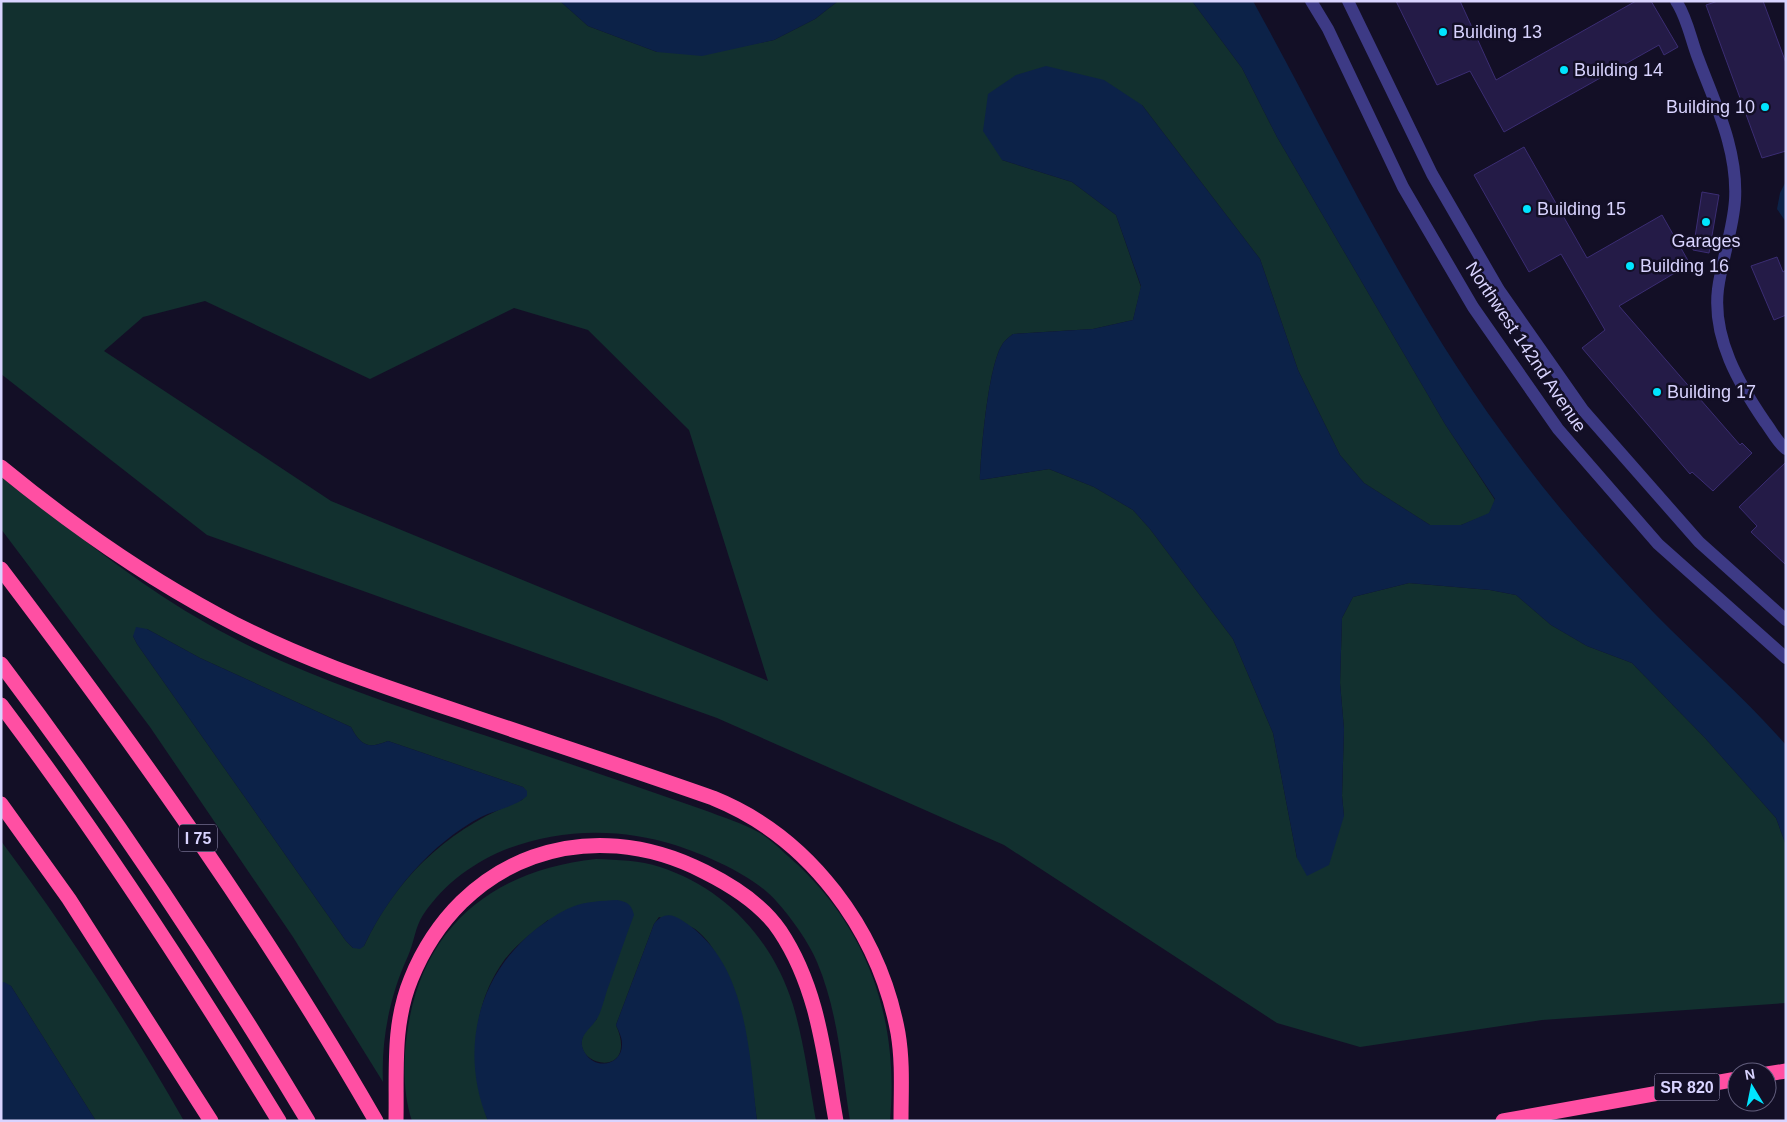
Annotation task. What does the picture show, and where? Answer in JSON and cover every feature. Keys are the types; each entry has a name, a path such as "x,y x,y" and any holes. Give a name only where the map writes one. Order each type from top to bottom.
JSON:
{"highway":[{"path":"1,468 83,532 124,559 219,616 264,637 378,685 713,798 756,819 817,871 850,914 875,958 884,981 898,1034 902,1082 901,1121"},
{"name":"I 75","path":"1,569 118,723 194,831 261,934 376,1121"},
{"path":"1,664 161,888 253,1030 308,1121"},
{"path":"1,706 145,909 279,1121"},
{"path":"1,804 69,899 211,1121"},
{"path":"396,1121 397,1031 403,1001 422,957 444,922 471,892 509,866 554,850 601,845 652,851 696,867 739,891 774,923 790,947 810,987 816,1010 836,1121"},
{"name":"SR 820","path":"1503,1121 1727,1081"}],"street":[{"name":"Northwest 142nd Avenue","path":"1311,1 1328,29 1403,187 1473,306 1558,429 1658,544 1786,658"},
{"name":"Northwest 142nd Avenue","path":"1348,1 1432,174 1499,290 1583,410 1698,542 1786,620"},
{"path":"1676,1 1716,102 1734,167 1735,200 1718,290 1718,313 1722,331 1731,363 1741,387 1786,449"}],"green space":[{"path":"1,1 560,1 588,26 657,52 739,47 774,40 815,19 838,1 1192,1 1242,68 1277,137 1445,424 1495,500 1489,514 1461,525 1430,525 1364,483 1340,455 1298,370 1260,259 1142,105 1002,160 1072,182 1116,215 1141,287 1133,320 1093,329 1013,334 1004,342 997,356 989,390 980,480 1049,469 1094,487 1133,510 1150,529 1233,639 1273,733 1297,858 1344,816 1342,796 1344,729 1340,683 1342,618 1353,597 1409,583 1490,590 1516,595 1551,625 1587,646 1632,663 1706,739 1776,818 1786,845 1786,1003 1542,1020 1360,1047 1277,1023 1004,845 717,718 207,535 1,374","holes":["205,301 370,379 514,308 588,330 689,430 768,681 331,501 104,351 143,317"]},
{"path":"1,476 126,571 179,607 237,640 301,669 366,695 704,810 740,823 760,833 798,865 823,892 844,920 861,950 874,982 884,1015 890,1049 892,1085 890,1121 850,1121 835,1020 824,981 809,946 777,902 744,875 702,855 675,845 642,837 607,833 572,834 537,840 504,850 473,866 446,888 420,920 396,986 385,1034 383,1082 293,937 150,727 1,529","holes":["147,629 200,658 351,727 358,738 366,744 375,745 388,741 523,787 527,792 522,800 472,824 428,857 392,897 364,946 353,948 346,941 133,636"]},
{"path":"1,841 97,978 184,1121 96,1121 11,986 1,983"},
{"path":"596,859 645,863 684,876 705,888 725,903 743,919 759,938 773,959 793,1005 816,1121 757,1121 751,1074 740,1018 722,965 710,944 695,929 659,917 654,924 616,1025 621,1045 618,1057 609,1062 598,1062 588,1056 582,1047 584,1034 597,1019 548,920 520,943 505,959 493,978 479,1017 476,1059 482,1101 488,1121 412,1121 407,1100 405,1078 407,1034 415,996 428,963 446,935 468,910 495,891 525,876 559,865"}],"water":[{"path":"560,1 838,1 815,19 774,40 702,56 657,52 588,26"},
{"path":"1192,1 1253,1 1371,222 1402,276 1467,383 1520,458 1576,527 1615,571 1655,614 1786,745 1786,845 1776,818 1706,739 1632,663 1587,646 1551,625 1516,595 1490,590 1409,583 1353,597 1342,618 1340,683 1344,729 1342,796 1344,816 1329,865 1307,876 1297,858 1273,733 1233,639 1150,529 1133,510 1094,487 1049,469 980,480 989,390 997,356 1004,342 1013,334 1093,329 1133,320 1141,286 1116,215 1072,182 1002,160 983,131 988,94 1016,75 1046,66 1104,80 1142,105 1260,259 1298,370 1340,455 1364,483 1430,525 1461,525 1489,513 1495,499 1445,424 1277,137 1242,68"},
{"path":"1786,181 1786,222 1777,209 1780,193"},
{"path":"136,627 147,629 200,658 351,727 358,738 366,744 375,745 388,741 523,787 527,791 527,796 511,806 481,817 445,841 428,856 398,890 385,908 364,946 360,949 353,948 346,941 137,644 133,636"},
{"path":"617,900 628,904 632,908 634,915 600,1013 583,1038 582,1047 585,1053 590,1059 602,1064 614,1061 618,1056 622,1043 616,1025 654,924 667,915 675,917 683,921 705,939 721,960 733,984 747,1038 757,1121 488,1121 479,1095 475,1068 475,1042 479,1016 487,992 500,969 516,948 536,929 558,914 583,904"},
{"path":"4,982 11,986 96,1121 1,1121 1,983"}],"building":[{"path":"1396,1 1460,1 1496,80 1636,1 1651,1 1678,47 1664,55 1659,45 1504,132 1470,71 1437,85"},
{"name":"Building 10","path":"1718,1 1763,1 1786,63 1786,151 1762,158 1706,5"},
{"path":"1524,147 1587,258 1662,215 1690,264 1619,306 1740,445 1742,443 1752,453 1713,491 1692,472 1690,474 1582,348 1605,330 1561,254 1529,272 1474,175"},
{"name":"Garages","path":"1702,192 1719,195 1709,253 1693,250"},
{"path":"1777,257 1783,272 1786,270 1786,315 1774,320 1751,266"},
{"path":"1786,462 1786,565 1751,532 1757,526 1739,507"}],"place":[{"name":"Building 13","path":"1443,32"},
{"name":"Building 14","path":"1564,70"},
{"name":"Building 10","path":"1765,107"},
{"name":"Building 15","path":"1527,209"},
{"name":"Garages","path":"1706,222"},
{"name":"Building 16","path":"1630,266"},
{"name":"Building 17","path":"1657,392"}]}
